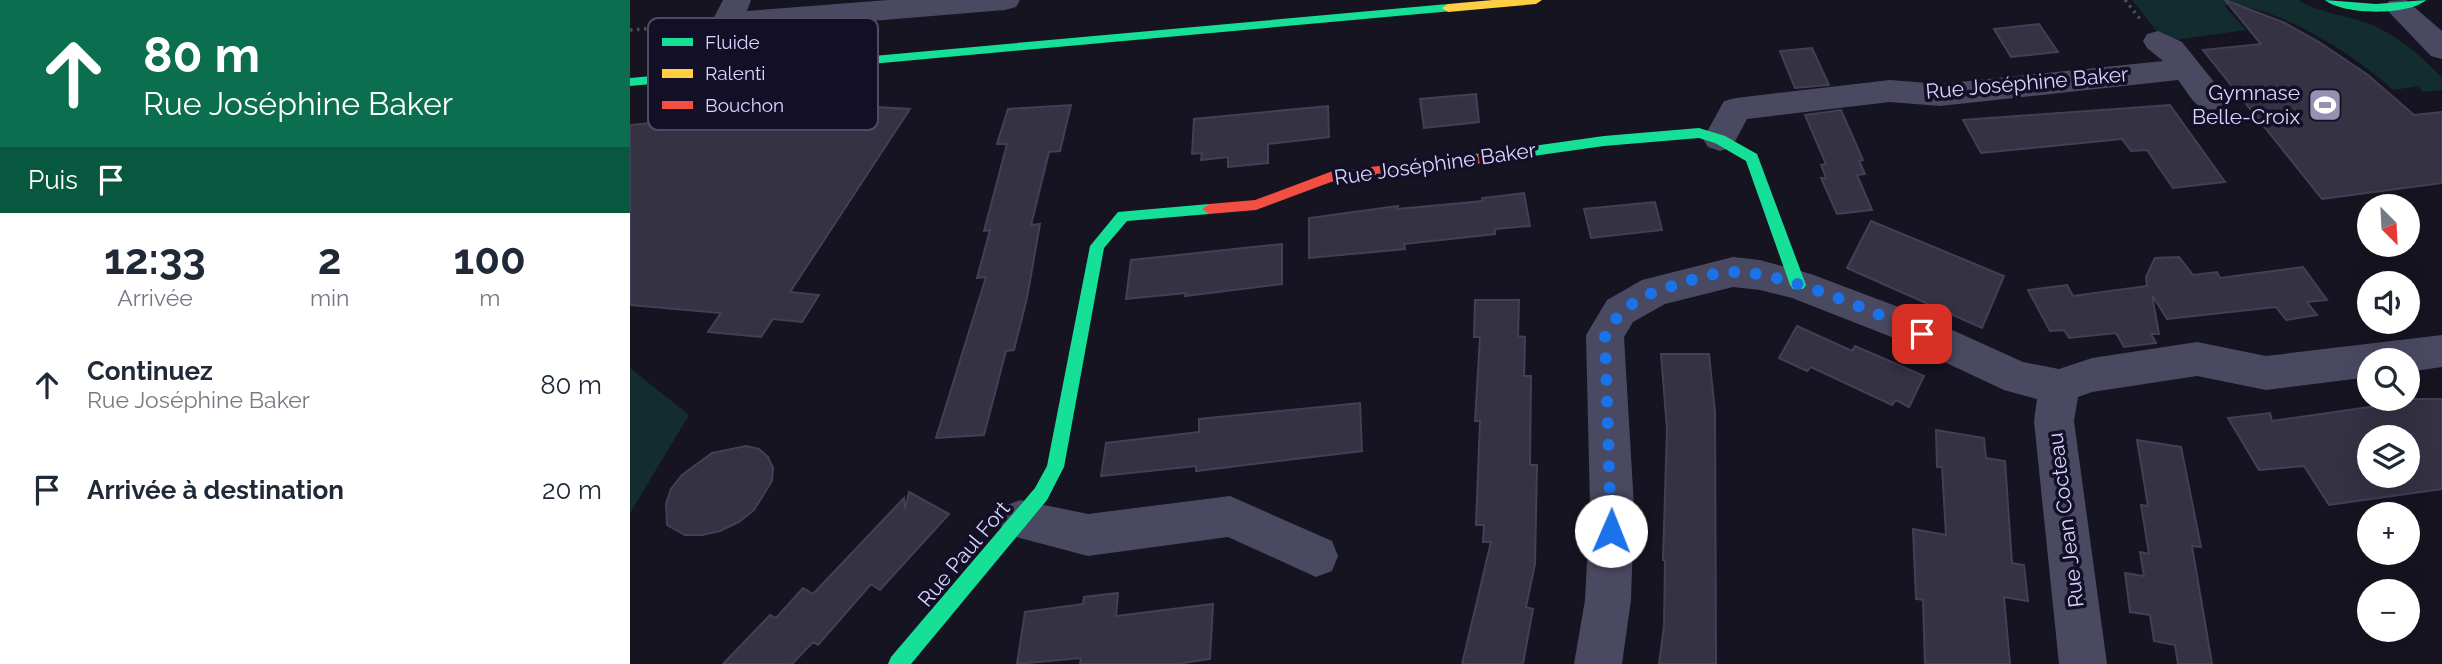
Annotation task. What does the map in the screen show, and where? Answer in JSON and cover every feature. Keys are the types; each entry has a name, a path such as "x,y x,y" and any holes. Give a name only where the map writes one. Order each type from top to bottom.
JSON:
{"street":[{"path":"732,11 1005,0"},
{"path":"878,59 1536,0"},
{"path":"2331,0 2375,9 2410,4 2442,50"},
{"path":"2158,41 2171,49 2211,100"},
{"name":"Rue Joséphine Baker","path":"1720,139 1736,109 1890,91 1940,95 2185,69"},
{"path":"630,82 648,80"},
{"name":"Rue Joséphine Baker","path":"1055,467 1097,246 1123,216 1256,205 1330,177 1604,141 1699,133 1720,139 1752,158 1798,285"},
{"path":"1598,664 1608,600 1612,507 1605,335 1620,312 1655,291 1733,272 1760,275 1798,285 1903,325 2018,378 2059,386 2092,375 2197,359 2266,373 2442,351"},
{"name":"Rue Jean Cocteau","path":"2059,386 2054,421 2083,664"},
{"name":"Rue Paul Fort","path":"898,664 1041,494 1055,467"},
{"path":"1020,520 1088,535 1230,516 1316,556"}],"path":[{"path":"694,18 732,11"},
{"path":"630,30 648,27"}],"green space":[{"path":"2132,0 2298,0 2373,26 2395,37 2442,78 2442,90 2423,92 2418,86 2393,90 2358,62 2314,34 2290,22 2244,7 2224,5 2246,30 2175,40 2163,39"},
{"path":"630,368 689,415 630,513"}],"building":[{"name":"Gymnase Belle-Croix","path":"2225,0 2285,23 2319,42 2368,75 2414,115 2442,112 2442,183 2322,199 2203,50 2261,44"},
{"path":"2039,24 2058,52 2011,57 1994,29"},
{"path":"1812,48 1829,85 1795,88 1780,51"},
{"path":"1476,94 1479,122 1424,128 1420,99"},
{"path":"1071,105 1060,151 1049,152 1031,225 1040,224 1027,298 1014,350 1006,351 984,435 936,438 986,277 977,278 990,230 984,231 1007,144 997,144 1008,109"},
{"path":"2170,105 2225,182 2173,188 2147,150 2131,151 2122,139 1981,153 1963,120"},
{"path":"1328,106 1329,137 1268,144 1268,163 1228,167 1228,157 1201,160 1202,153 1192,154 1194,119"},
{"path":"878,107 910,109 790,292 819,295 802,322 773,319 761,337 708,332 721,313 630,305 630,125 648,123 648,130 878,130"},
{"path":"1841,110 1863,160 1859,161 1865,174 1857,175 1872,210 1837,214 1821,178 1826,178 1821,165 1826,164 1805,115"},
{"path":"1524,193 1530,226 1495,229 1495,234 1404,244 1405,249 1309,258 1309,218 1398,206 1397,209 1483,201 1482,198"},
{"path":"1655,202 1662,230 1591,238 1584,209"},
{"path":"1871,221 2004,276 1982,328 1847,268"},
{"path":"1282,244 1282,284 1185,296 1186,293 1126,299 1131,260"},
{"path":"2179,257 2193,275 2217,272 2220,278 2303,267 2327,300 2307,302 2317,315 2286,320 2276,307 2167,319 2152,295 2159,334 2151,334 2156,343 2124,347 2116,333 2069,338 2064,330 2050,331 2028,290 2067,285 2073,296 2147,286 2146,277 2155,258"},
{"path":"1475,300 1519,300 1518,336 1525,337 1524,376 1531,376 1530,465 1537,465 1535,564 1526,607 1533,609 1523,664 1462,664 1491,542 1483,542 1484,525 1476,525 1480,421 1475,421 1480,337 1474,337"},
{"path":"1797,326 1852,351 1855,346 1924,376 1909,407 1896,400 1892,405 1811,367 1807,371 1779,358"},
{"path":"1661,354 1709,354 1715,412 1716,664 1659,664 1664,626 1667,429"},
{"path":"2420,399 2442,399 2442,489 2329,505 2304,466 2259,470 2228,418 2270,413 2272,421 2357,409 2357,411 2420,411"},
{"path":"1360,403 1362,451 1196,471 1196,466 1101,476 1106,443 1199,432 1199,419"},
{"path":"1936,430 1984,438 1986,458 2005,461 2012,563 2024,565 2028,601 2004,597 2010,664 1925,664 1923,600 1916,599 1913,529 1946,535 1942,467 1937,467"},
{"path":"2137,440 2181,447 2201,547 2192,546 2212,664 2178,664 2175,645 2154,641 2150,615 2130,612 2125,573 2144,576 2140,552 2149,554 2141,505 2148,506"},
{"path":"746,446 759,449 768,457 773,468 772,481 754,510 739,522 720,531 702,535 685,535 667,525 666,504 671,489 682,475 712,453"},
{"path":"909,492 949,514 880,590 871,584 818,645 813,642 792,664 723,664 770,615 776,618 803,588 813,594 904,498 905,509"},
{"path":"1118,593 1116,616 1213,604 1210,659 1177,664 1080,664 1081,658 1017,664 1025,612 1083,604 1084,597"}],"traffic: fast":[{"path":"2331,0 2376,8 2398,7 2420,0"},
{"path":"878,60 1448,8"},
{"path":"630,82 648,80"},
{"path":"1475,159 1604,141 1699,133 1720,139 1752,158 1798,285"},
{"path":"898,664 1041,494 1055,467 1097,246 1123,216 1209,209"}],"traffic: slow":[{"path":"1448,8 1536,0"}],"traffic: jam":[{"path":"1209,209 1256,205 1330,177 1475,159"}],"place":[{"name":"Gymnase Belle-Croix","path":"2325,105"}],"route":[{"path":"1611,531 1605,335 1620,312 1632,303 1655,291 1733,272 1760,275 1798,285 1922,334"}]}
